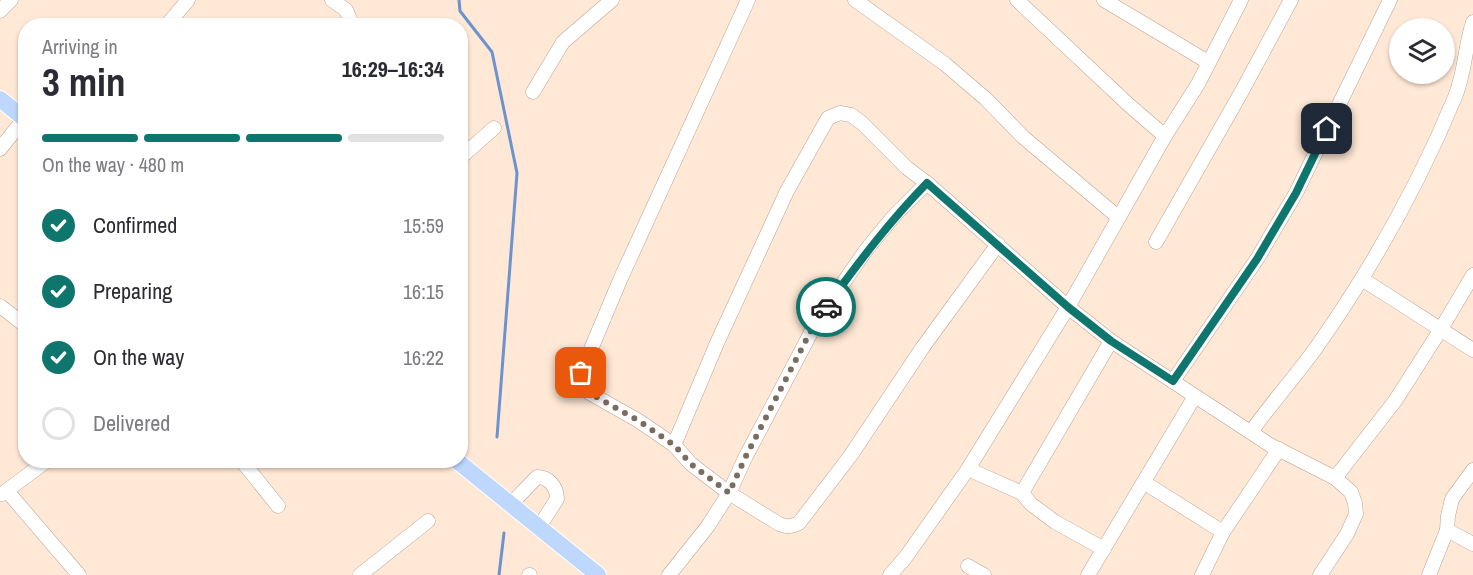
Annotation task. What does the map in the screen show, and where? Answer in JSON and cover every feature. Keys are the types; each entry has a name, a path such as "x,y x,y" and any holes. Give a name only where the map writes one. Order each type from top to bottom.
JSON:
{"main road":[{"path":"0,99 18,113"},
{"path":"466,468 598,575"}],"street":[{"path":"0,10 11,0"},
{"path":"173,18 188,0"},
{"path":"332,0 346,10 350,18"},
{"path":"533,92 563,42 612,0"},
{"path":"748,0 620,280 581,373 581,386 586,391 639,421 674,445 691,464 729,493 779,524 788,527 799,523 851,455 923,347 998,244"},
{"path":"855,0 945,64 987,99 1023,137 1118,217"},
{"path":"1017,0 1165,136"},
{"path":"1104,0 1208,62"},
{"path":"890,575 905,558 968,469 1068,307 1165,136 1198,84 1240,0"},
{"path":"1156,242 1291,0"},
{"path":"1173,381 1257,259 1296,193 1390,0"},
{"path":"1251,432 1317,347 1362,279 1415,181 1456,94 1462,76 1467,39 1473,22"},
{"path":"674,445 717,343 787,191 828,118 840,113 851,115 907,168 998,244 1068,307 1111,341 1251,432 1335,478 1351,492 1356,514 1347,534 1320,575"},
{"path":"0,149 18,127"},
{"path":"468,151 494,128"},
{"path":"669,575 708,526 729,493 816,321 866,250 894,216 927,183"},
{"path":"1335,478 1395,401 1473,275"},
{"path":"1362,279 1473,350"},
{"path":"0,306 18,320"},
{"path":"1022,493 1111,341"},
{"path":"1088,575 1195,396"},
{"path":"1202,575 1223,532 1279,449"},
{"path":"37,468 3,493 79,575"},
{"path":"247,468 278,506"},
{"path":"968,469 1022,493 1031,504 1055,522 1104,549"},
{"path":"1429,575 1447,530 1452,499 1473,470"},
{"path":"511,504 537,477 544,477 550,481 555,488 557,499 539,527"},
{"path":"1145,483 1223,532"},
{"path":"360,575 428,520"},
{"path":"1447,530 1473,544"},
{"path":"968,566 984,575"}],"waterway":[{"path":"459,0 460,11 465,18"},
{"path":"468,21 492,52 517,173 497,437"},
{"path":"499,575 504,533"}],"way so far":[{"path":"581,373 581,386 586,391 639,421 674,445 691,464 729,493 816,321 826,307"}],"route":[{"path":"826,307 866,250 894,216 927,183 1068,307 1111,341 1173,381 1257,259 1296,193 1327,129"}]}
